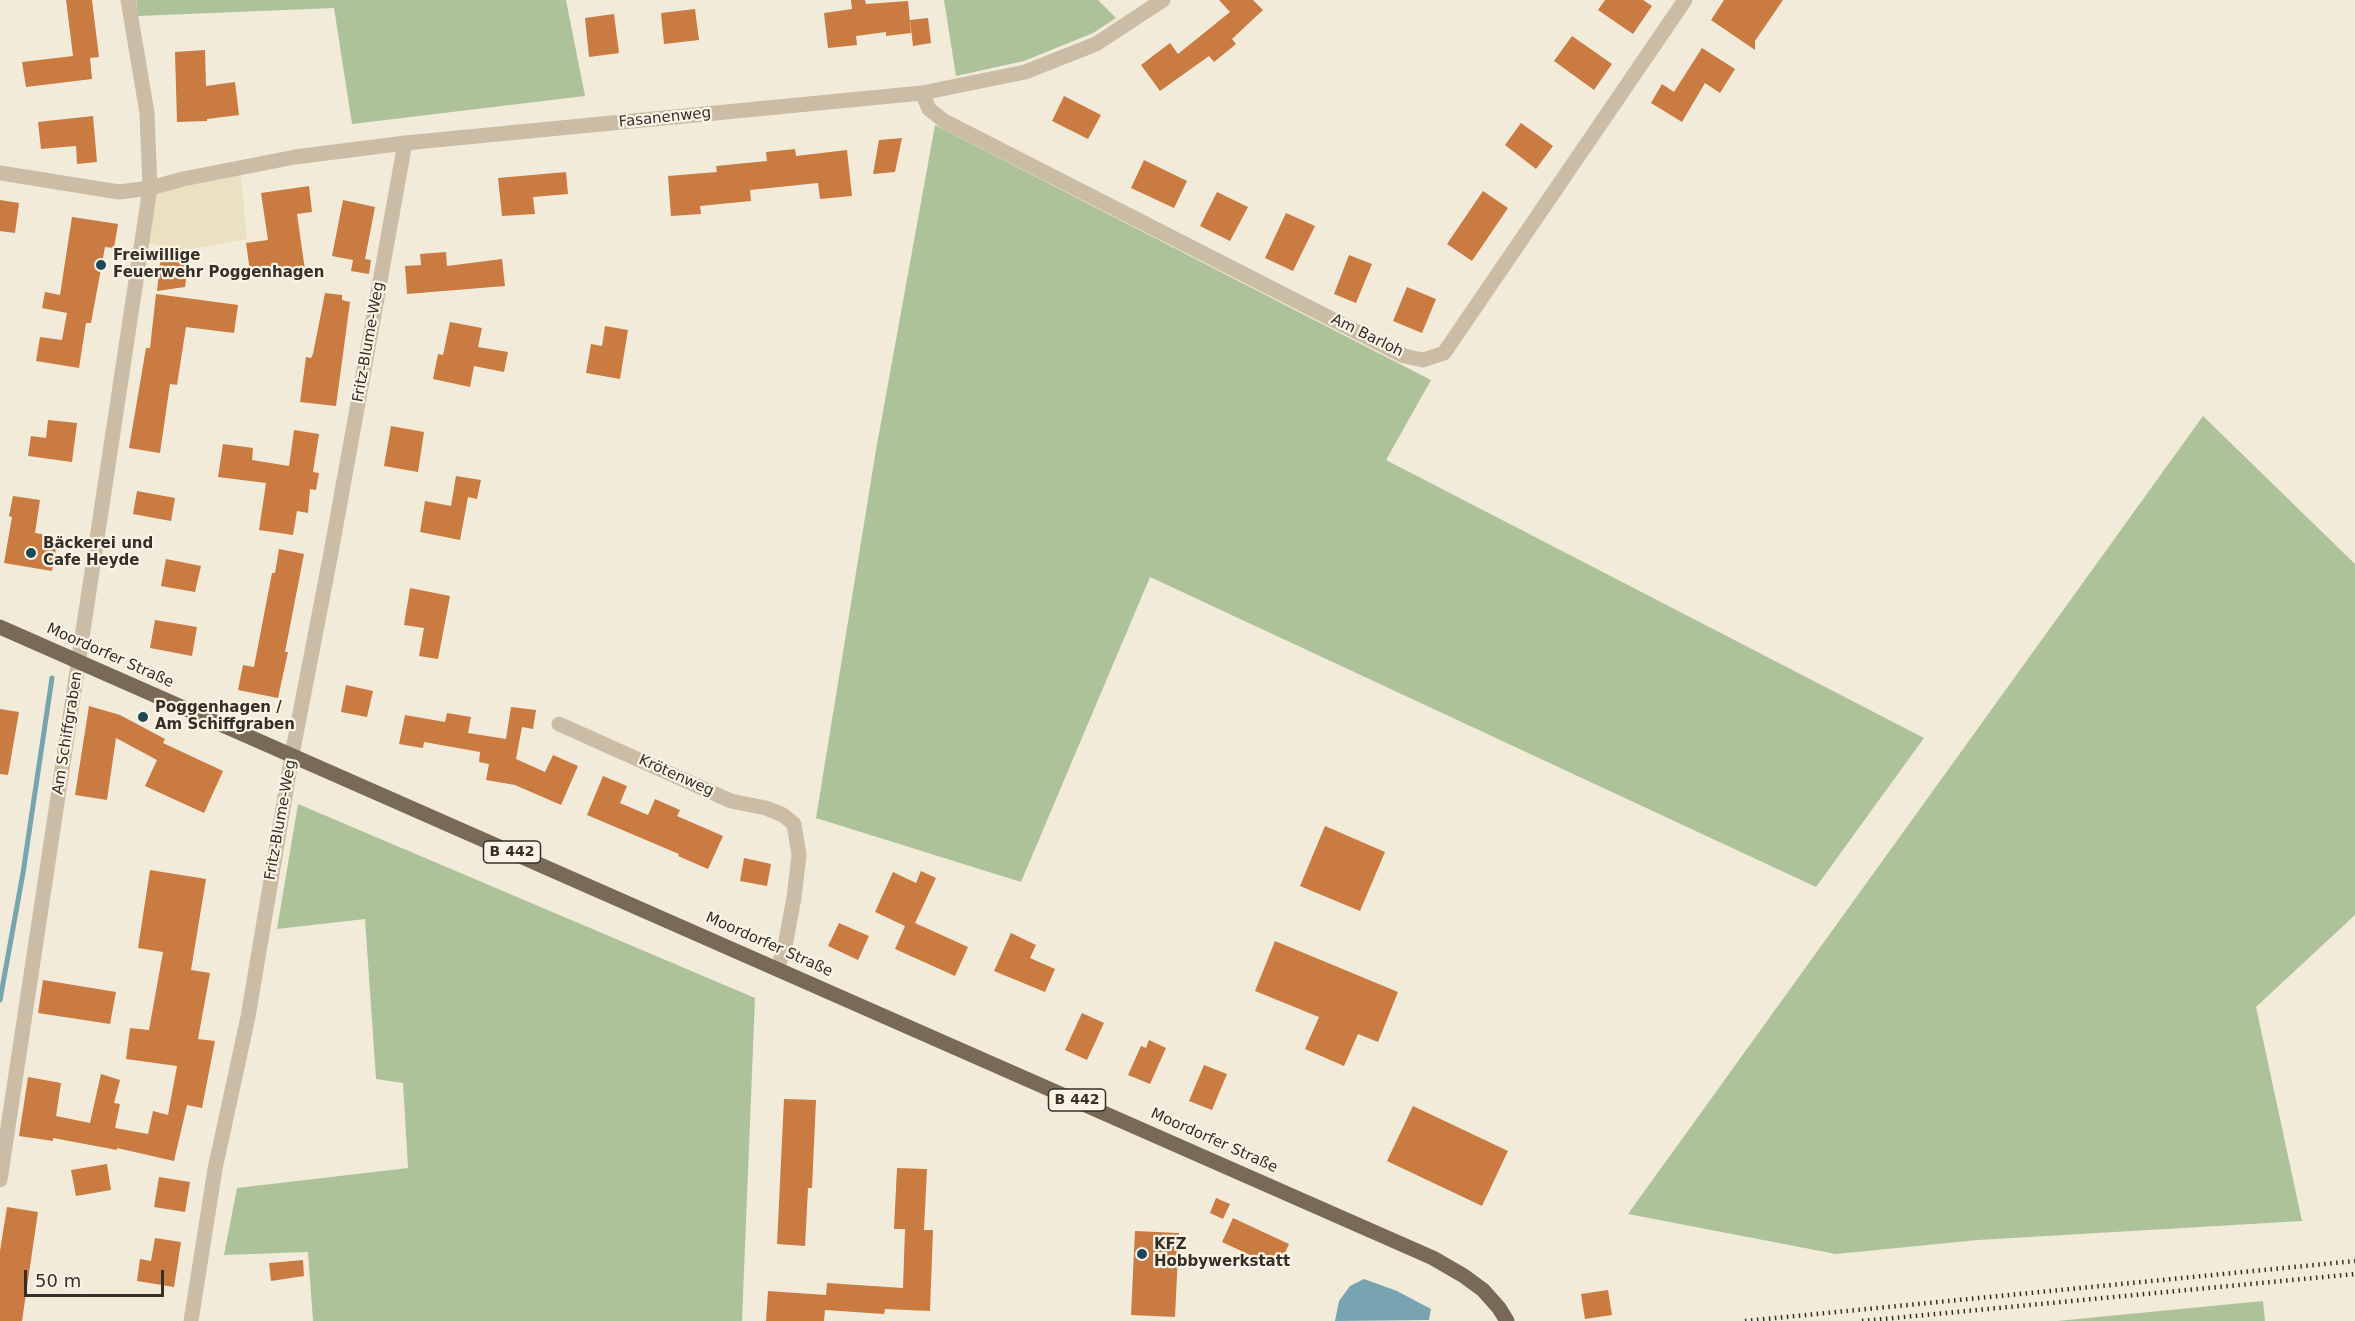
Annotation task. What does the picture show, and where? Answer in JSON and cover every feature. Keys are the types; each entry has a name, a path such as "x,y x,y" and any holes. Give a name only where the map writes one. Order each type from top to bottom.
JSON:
{"main road":[{"name":"Moordorfer Straße","path":"0,627 1434,1258 1483,1290 1507,1321"}],"street":[{"name":"Am Schiffgraben","path":"0,1180 150,188 147,113 128,0"},
{"name":"Fasanenweg","path":"0,173 119,192 150,188 183,179 295,157 405,143 922,93 1025,72 1096,44 1163,0"},
{"name":"Am Barloh","path":"922,93 930,109 944,121 1404,356 1423,360 1444,353 1685,0"},
{"name":"Fritz-Blume-Weg","path":"191,1321 215,1169 248,1017 292,755 405,143"},
{"name":"Krötenweg","path":"559,724 731,801 775,812 794,824 799,855 794,898 784,951 777,968"}],"green space":[{"path":"136,0 566,0 585,96 352,124 334,8 138,16"},
{"path":"944,0 1098,0 1116,18 1093,33 1024,61 956,76"},
{"path":"935,125 1431,380 1386,460 1924,738 1816,887 1150,577 1021,882 816,818 876,450"},
{"path":"2203,416 2355,564 2355,915 2256,1007 2302,1221 1978,1240 1836,1254 1628,1214"},
{"path":"298,804 755,998 742,1321 313,1321 308,1252 224,1255 237,1188 408,1168 403,1083 376,1079 365,919 277,929"},
{"path":"2263,1301 2265,1321 2057,1321"}],"shaded area":[{"path":"240,168 247,239 191,249 141,243 150,188"}],"water":[{"path":"1364,1279 1397,1291 1431,1309 1429,1320 1335,1321 1339,1301 1350,1286"}],"building":[{"path":"66,0 92,0 99,57 90,58 92,79 26,87 22,62 73,56"},
{"path":"851,0 865,0 866,4 908,1 911,33 886,36 886,32 856,36 857,45 828,48 824,13 852,9"},
{"path":"1219,0 1253,0 1263,10 1232,39 1236,44 1214,62 1209,56 1160,91 1141,65 1170,43 1178,54 1230,12"},
{"path":"1605,0 1643,0 1652,6 1633,34 1598,10"},
{"path":"1724,0 1783,0 1755,41 1755,50 1711,20"},
{"path":"695,9 699,40 664,44 661,13"},
{"path":"614,14 619,53 589,57 585,18"},
{"path":"928,18 931,43 913,46 910,20"},
{"path":"1572,36 1612,64 1594,90 1554,61"},
{"path":"1702,48 1735,69 1720,93 1705,83 1682,122 1651,103 1662,84 1674,92"},
{"path":"205,50 206,86 235,82 239,115 207,119 207,121 177,122 175,52"},
{"path":"1064,96 1101,115 1088,139 1052,121"},
{"path":"93,116 97,162 77,164 76,146 41,149 38,122"},
{"path":"1521,123 1553,146 1536,169 1505,145"},
{"path":"902,138 895,172 873,174 879,140"},
{"path":"795,149 796,156 847,150 852,196 820,199 818,183 750,190 751,201 700,206 701,214 671,216 668,176 717,172 716,166 767,161 766,152"},
{"path":"1144,160 1187,181 1174,208 1131,188"},
{"path":"566,172 568,194 533,197 535,214 502,216 498,178"},
{"path":"309,186 312,212 297,214 305,270 251,278 246,243 268,240 261,193"},
{"path":"1483,191 1508,208 1472,261 1447,244"},
{"path":"1217,192 1248,207 1230,241 1200,226"},
{"path":"0,200 19,203 15,233 0,231"},
{"path":"343,200 375,207 365,259 371,260 369,274 351,271 353,260 332,256"},
{"path":"1286,213 1315,226 1293,271 1265,258"},
{"path":"72,217 118,224 114,248 105,247 91,323 86,323 79,368 36,361 40,337 62,340 67,313 42,308 45,292 60,295"},
{"path":"162,246 190,250 185,287 157,291"},
{"path":"446,252 447,266 502,259 505,286 407,294 405,266 421,265 420,254"},
{"path":"1349,255 1372,264 1356,303 1334,294"},
{"path":"1407,287 1436,299 1422,333 1393,321"},
{"path":"325,293 342,295 342,300 350,302 336,406 300,402 306,357 311,358 313,354"},
{"path":"156,294 238,305 234,333 186,327 177,385 170,384 160,453 129,448 146,348 150,348"},
{"path":"450,322 482,328 478,347 508,352 504,372 474,366 470,387 433,379 438,354 443,355"},
{"path":"605,326 628,330 620,379 586,373 591,344 602,346"},
{"path":"48,420 77,423 72,462 28,456 31,436 46,438"},
{"path":"391,426 424,432 418,472 384,466"},
{"path":"294,430 319,434 313,472 319,473 316,490 310,489 308,513 297,511 293,535 259,530 266,483 218,477 223,444 253,448 252,460 289,466"},
{"path":"456,476 481,480 477,499 468,497 460,540 420,532 425,501 451,506"},
{"path":"137,491 175,498 171,521 133,514"},
{"path":"13,496 40,500 35,533 58,537 52,571 4,563 12,517 9,516"},
{"path":"279,549 304,554 278,698 238,690 243,665 254,667 272,573 275,573"},
{"path":"166,559 201,566 195,592 161,586"},
{"path":"410,588 450,596 438,659 419,656 424,628 404,625"},
{"path":"155,620 197,627 192,656 150,648"},
{"path":"346,685 373,691 367,717 341,712"},
{"path":"89,706 120,715 165,739 163,743 223,771 204,813 145,786 157,760 116,738 107,800 75,795"},
{"path":"511,707 536,710 533,729 522,727 516,759 545,772 553,755 578,766 561,805 515,785 486,780 489,764 479,762 480,752 424,742 423,748 399,744 405,715 445,722 447,713 471,717 468,733 506,739"},
{"path":"0,709 19,712 8,775 0,774"},
{"path":"603,776 627,786 620,803 648,815 655,799 680,810 677,816 723,836 708,869 678,856 679,854 587,815"},
{"path":"1325,826 1385,852 1360,911 1300,886"},
{"path":"744,858 771,864 767,886 740,881"},
{"path":"150,870 206,879 191,970 210,973 198,1039 215,1041 202,1108 187,1105 174,1161 117,1148 117,1150 53,1138 53,1141 19,1136 28,1077 61,1083 56,1116 90,1123 101,1074 120,1080 114,1103 120,1104 115,1128 148,1134 153,1111 168,1115 177,1066 126,1059 130,1028 149,1030 163,952 138,948"},
{"path":"921,871 936,878 915,923 968,947 955,976 895,949 905,926 875,912 893,872 916,883"},
{"path":"839,923 869,936 858,960 828,946"},
{"path":"1011,933 1036,945 1030,958 1055,969 1045,992 994,971"},
{"path":"1275,941 1398,992 1378,1042 1358,1034 1344,1066 1305,1049 1319,1017 1255,991"},
{"path":"43,980 116,992 110,1024 38,1013"},
{"path":"1082,1013 1104,1023 1087,1060 1065,1050"},
{"path":"1149,1040 1166,1048 1150,1084 1128,1075 1141,1046 1146,1048"},
{"path":"1204,1065 1227,1074 1212,1110 1189,1101"},
{"path":"784,1099 816,1100 812,1188 808,1188 805,1246 777,1244"},
{"path":"1413,1106 1508,1151 1482,1206 1387,1161"},
{"path":"107,1164 111,1190 76,1196 71,1170"},
{"path":"897,1168 927,1169 924,1230 933,1230 930,1311 885,1309 884,1314 825,1310 824,1321 766,1321 768,1291 826,1295 827,1283 903,1288 905,1229 894,1229"},
{"path":"159,1177 190,1182 185,1212 154,1207"},
{"path":"1216,1198 1230,1204 1223,1219 1210,1213"},
{"path":"7,1207 38,1212 22,1321 0,1321 0,1251"},
{"path":"1233,1218 1289,1244 1278,1268 1222,1242"},
{"path":"1135,1231 1179,1233 1175,1317 1131,1315"},
{"path":"155,1238 181,1242 174,1287 137,1281 140,1259 151,1261"},
{"path":"303,1260 304,1276 271,1281 269,1263"},
{"path":"1608,1290 1612,1315 1585,1319 1581,1294"}],"waterway":[{"path":"0,1000 23,873 52,678"}],"railway":[{"path":"1745,1321 2355,1261"},
{"path":"1862,1321 2355,1274"}],"place":[{"name":"Freiwillige Feuerwehr Poggenhagen","path":"101,265"},
{"name":"Bäckerei und Cafe Heyde","path":"31,553"},
{"name":"Poggenhagen / Am Schiffgraben","path":"143,717"},
{"name":"KFZ Hobbywerkstatt","path":"1142,1254"}]}
